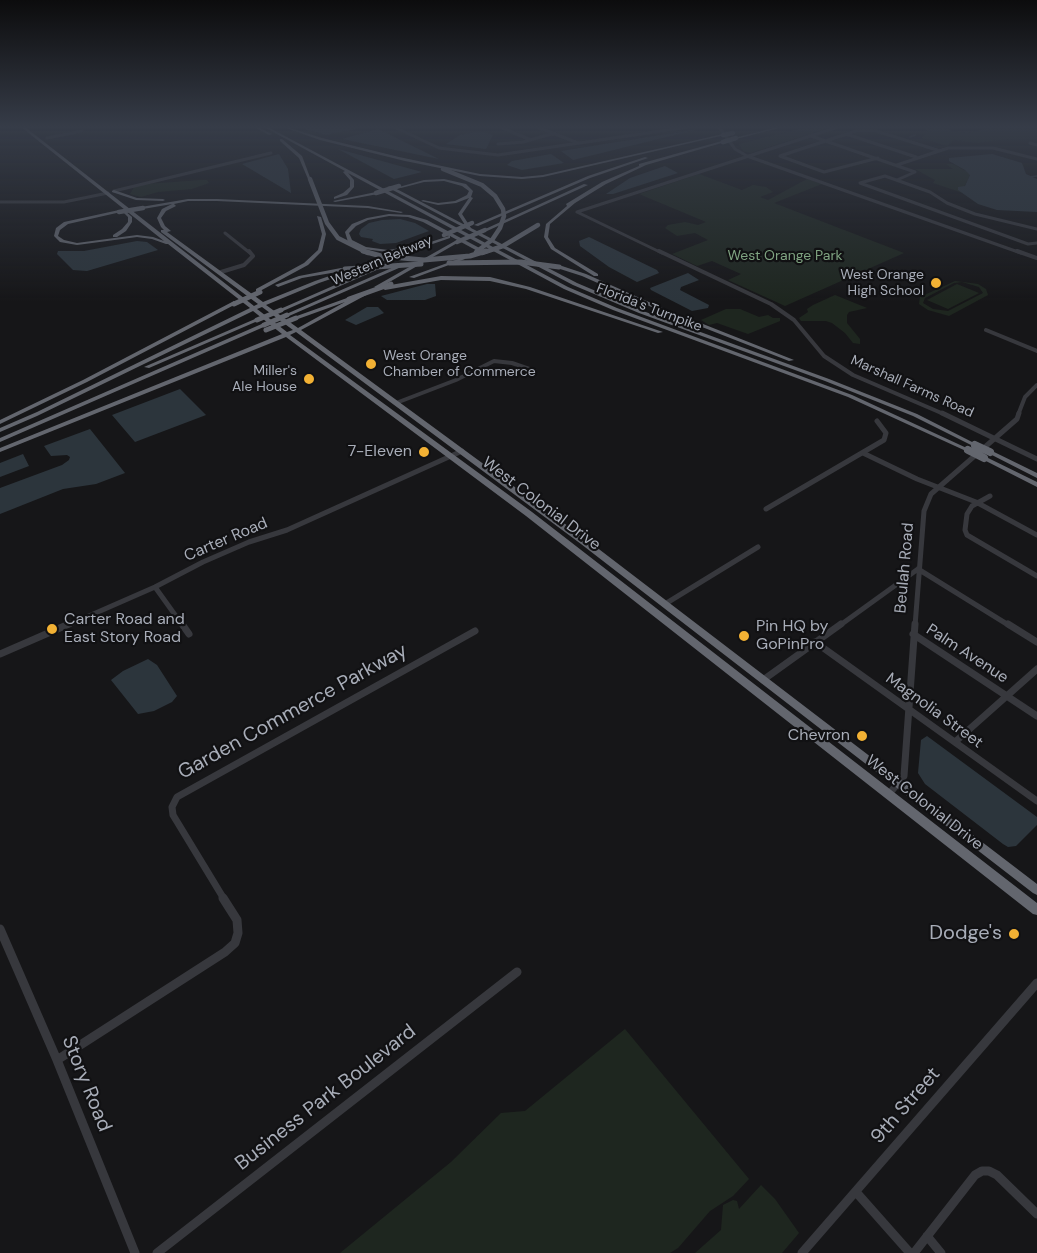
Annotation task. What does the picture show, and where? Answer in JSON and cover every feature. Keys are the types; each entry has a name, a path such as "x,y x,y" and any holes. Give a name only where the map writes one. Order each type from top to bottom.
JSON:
{"highway":[{"name":"West Colonial Drive","path":"104,185 212,276 296,342 593,563 1037,910"},
{"name":"West Colonial Drive","path":"105,185 153,224 195,252 346,367 584,542 1037,890"},
{"path":"0,422 234,304 299,268 320,250 324,234 310,185"},
{"path":"310,185 327,223 338,238 356,248 381,256 424,260 470,256 507,244 601,185"},
{"path":"306,201 334,198 349,191 351,185"},
{"name":"Florida's Turnpike","path":"374,185 529,270 615,309 790,372 914,424 968,450 987,455 1037,476"},
{"path":"387,185 431,203 456,202 466,198 471,193 465,185"},
{"name":"Florida's Turnpike","path":"387,185 474,227 552,274 611,300 800,369 915,415 975,445 987,455 1037,485"},
{"path":"400,187 407,185"},
{"path":"299,203 338,202 407,185"},
{"path":"470,185 474,190 474,194 460,214 464,221 474,227 563,185"},
{"path":"0,440 265,328 463,259 486,245 497,234 502,224 503,209 495,196 483,185"},
{"name":"Western Beltway","path":"0,430 281,310 446,236 474,227 573,185"},
{"name":"Western Beltway","path":"265,328 287,315 586,185"},
{"path":"190,198 143,207 119,212 69,223 60,229 59,236 72,242 91,242 109,238 124,230 129,225 130,217 113,202 112,191 136,200 190,198 346,200 377,193"},
{"path":"143,207 198,200 299,203 394,210 415,215 440,229"},
{"path":"195,252 165,229 159,218 164,210 171,206 198,200"},
{"path":"573,203 548,224 546,237 553,249 616,286 702,325"},
{"path":"119,212 76,220 62,226 56,236 62,241 77,244 132,236 153,238 210,271 221,272"},
{"path":"446,236 412,247 388,251 360,247 350,241 346,235 349,229 359,222 389,215 417,218 562,289 615,309"},
{"path":"35,415 263,304 317,282 446,236"},
{"path":"0,450 297,330 331,314 457,242"},
{"path":"259,291 301,277 345,269 507,262 559,267 584,275 790,360 915,415"},
{"path":"212,276 223,276 233,282"},
{"path":"388,286 458,277 513,284 734,355 914,424"},
{"path":"265,342 284,339 296,342"},
{"path":"318,358 327,358 346,367"},
{"path":"382,404 396,403"},
{"path":"382,404 412,414"},
{"path":"543,525 572,541 584,542"},
{"path":"593,563 604,563 628,576"},
{"path":"709,653 749,678 763,680"}],"street":[{"path":"0,201 64,202 135,185"},
{"name":"Marshall Farms Road","path":"658,185 577,212 771,304 794,320 824,356 839,367 1037,459"},
{"path":"831,185 1037,258"},
{"path":"867,185 1028,244 1037,243"},
{"path":"912,185 930,192 962,210 1037,229"},
{"path":"916,215 930,209"},
{"path":"221,272 244,265 253,256 225,233"},
{"path":"986,330 1037,351"},
{"path":"396,403 494,361 512,363 535,371"},
{"name":"Beulah Road","path":"889,794 904,776 924,511 931,494 937,487 1017,419 1025,397 1037,385"},
{"path":"766,508 886,438 886,432 877,421"},
{"name":"Carter Road","path":"0,654 212,558 249,542 287,530 462,451"},
{"path":"863,453 976,502 1036,533"},
{"path":"990,496 976,502 968,513 965,530 967,535 1037,576"},
{"path":"665,604 758,547"},
{"path":"763,680 918,569 1037,642"},
{"path":"154,586 189,634"},
{"name":"Garden Commerce Parkway","path":"57,1060 235,943 238,933 237,920 173,815 172,807 177,797 475,631"},
{"name":"Palm Avenue","path":"913,634 1037,716"},
{"name":"Magnolia Street","path":"815,642 1037,801"},
{"path":"954,742 1037,669"},
{"name":"Story Road","path":"0,929 57,1060 135,1253"},
{"name":"Business Park Boulevard","path":"157,1253 517,972"},
{"name":"9th Street","path":"802,1253 1037,983"},
{"path":"856,1192 912,1253 975,1175 982,1171 989,1171 997,1175 1037,1214"},
{"path":"927,1236 941,1253"}],"green space":[{"path":"202,185 141,197 130,194 134,187"},
{"name":"West Orange Park","path":"665,185 730,185 742,190 756,185 766,187 773,192 760,197 768,200 795,185 818,185 774,203 904,253 785,306 728,280 741,274 712,261 697,266 672,254 708,240 695,233 677,236 665,228 668,225 685,222 698,225 706,222 639,194"},
{"path":"940,185 965,185 963,193"},
{"path":"955,281 978,284 986,289 988,295 949,316 928,310 919,304 920,297","holes":["962,282 979,287 983,293 948,311 933,309 923,303 925,298 954,283"]},
{"path":"957,284 979,293 948,309 927,300"},
{"path":"835,295 867,308 849,312 847,315 847,323 860,339 860,344 853,343 832,323 801,321 799,318 813,305"},
{"path":"726,309 740,309 759,317 768,315 780,318 780,321 748,334 717,323 709,325 701,320"},
{"path":"625,1029 749,1179 733,1196 710,1211 678,1248 670,1253 340,1253 451,1162 501,1113 525,1111"},
{"path":"761,1185 775,1199 799,1233 782,1253 695,1253 721,1230 723,1205 733,1200 737,1201 739,1209"}],"shaded area":[{"path":"278,185 290,185 291,193"},
{"path":"619,185 639,185 613,194 606,194"},
{"path":"1037,185 1037,212 997,210 978,204 958,190 958,187"},
{"path":"400,219 415,223 429,231 396,243 380,244 372,241 373,239 361,237 359,234 361,229 369,223"},
{"path":"589,237 659,273 637,282 609,267 580,246 579,241"},
{"path":"137,241 147,242 158,250 87,271 73,270 57,254 58,251 84,251"},
{"path":"688,273 699,280 681,287 680,290 709,305 708,308 692,311 650,288"},
{"path":"435,284 436,296 425,300 387,300 381,296"},
{"path":"367,307 378,307 384,313 356,325 345,320"},
{"path":"180,389 206,415 135,442 112,415"},
{"path":"90,429 125,473 96,484 63,489 0,514 0,488 62,465 69,460 70,457 67,455 51,456 44,446"},
{"path":"23,454 29,466 0,477 0,463"},
{"path":"148,659 157,665 177,696 172,702 154,711 138,714 111,680 123,671"},
{"path":"927,736 1037,817 1037,825 1016,846 1008,847 1003,844 925,784 918,773 921,740"}],"place":[{"name":"West Orange High School","path":"936,283"},
{"name":"West Orange Chamber of Commerce","path":"371,364"},
{"name":"Miller's Ale House","path":"309,379"},
{"name":"7-Eleven","path":"424,452"},
{"name":"Carter Road and East Story Road","path":"52,629"},
{"name":"Pin HQ by GoPinPro","path":"744,636"},
{"name":"Chevron","path":"862,736"},
{"name":"Dodge's","path":"1014,934"}]}
